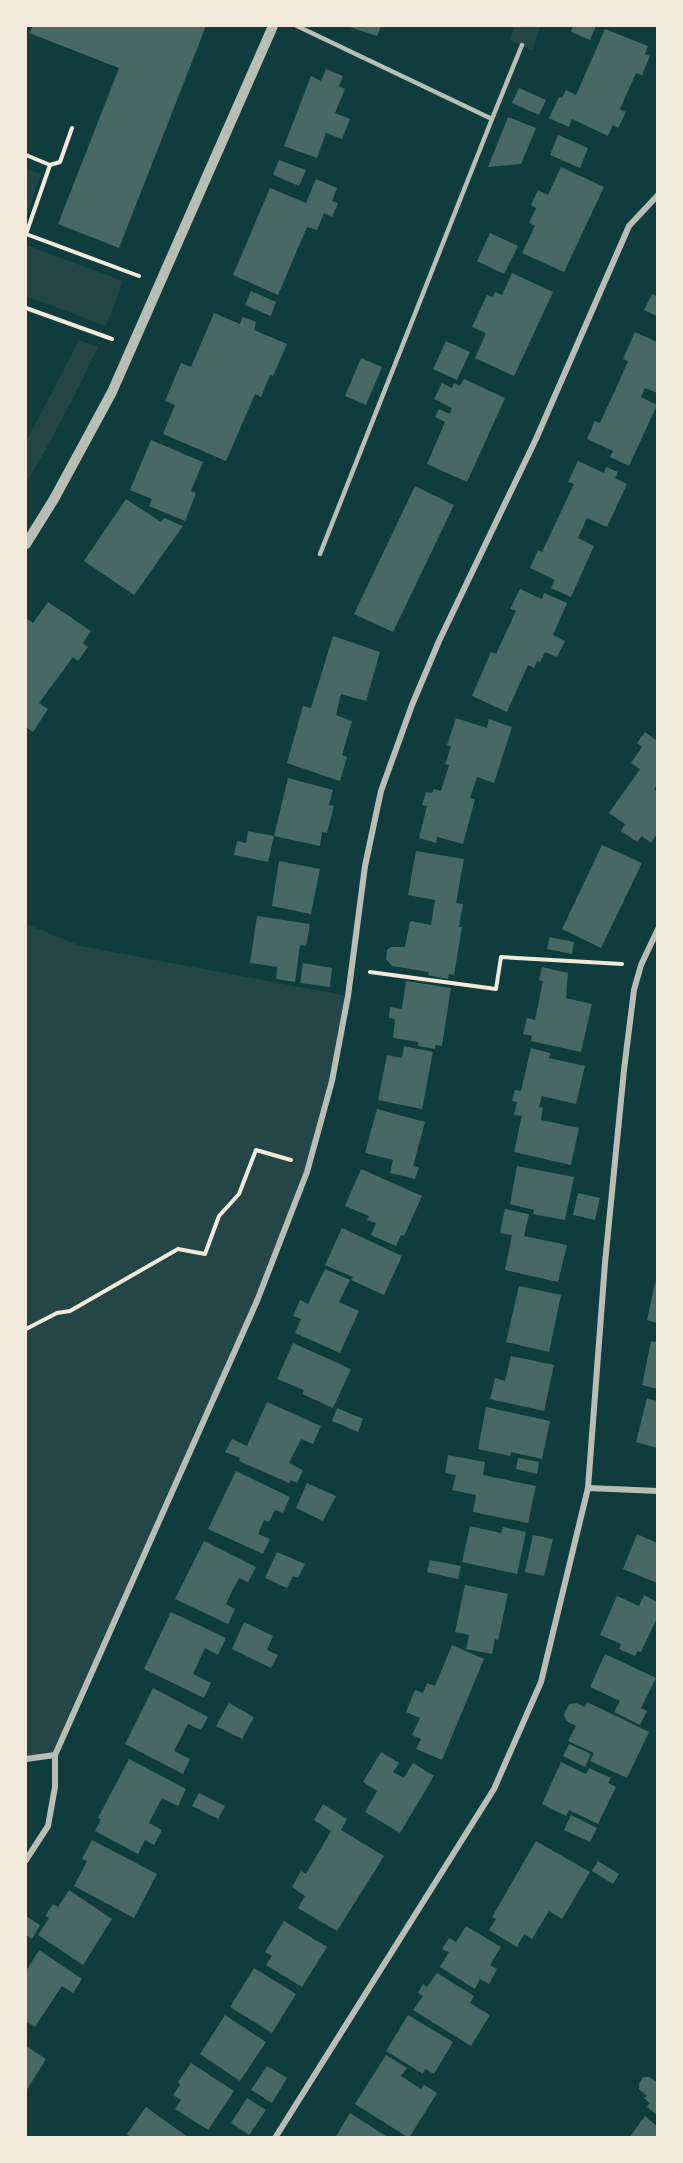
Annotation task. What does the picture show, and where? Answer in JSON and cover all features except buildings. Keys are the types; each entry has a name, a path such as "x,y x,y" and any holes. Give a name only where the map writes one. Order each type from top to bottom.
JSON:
{"street":[{"path":"26,544 54,499 112,392 273,26"},
{"path":"26,1860 48,1826 55,1787 55,1755 257,1301 309,1165 332,1081 348,996 365,866 381,790 412,705 536,438 629,226 657,195"},
{"path":"275,2138 495,1790 541,1682 588,1488 605,1263 625,1059 634,990 641,965 657,928"},
{"path":"588,1488 657,1491"},
{"path":"26,1758 55,1755"}],"lane":[{"path":"297,26 492,119"},
{"path":"320,554 522,45"}],"path":[{"path":"26,155 50,165 60,162 72,128"},
{"path":"50,165 26,234 160,283"},
{"path":"26,308 132,346"},
{"path":"351,969 496,989 501,957 607,963"},
{"path":"26,1329 57,1313 69,1311 178,1249 205,1254 219,1216 239,1194 256,1150 309,1165"}],"shaded area":[{"path":"515,26 541,26 532,50 510,40"},
{"path":"26,169 41,174 26,218"},
{"path":"26,245 123,281 106,326 26,296"},
{"path":"79,340 98,347 46,450 26,483 26,442"},
{"path":"26,924 81,946 348,996 332,1081 309,1165 257,1301 55,1755 26,1758"}]}
